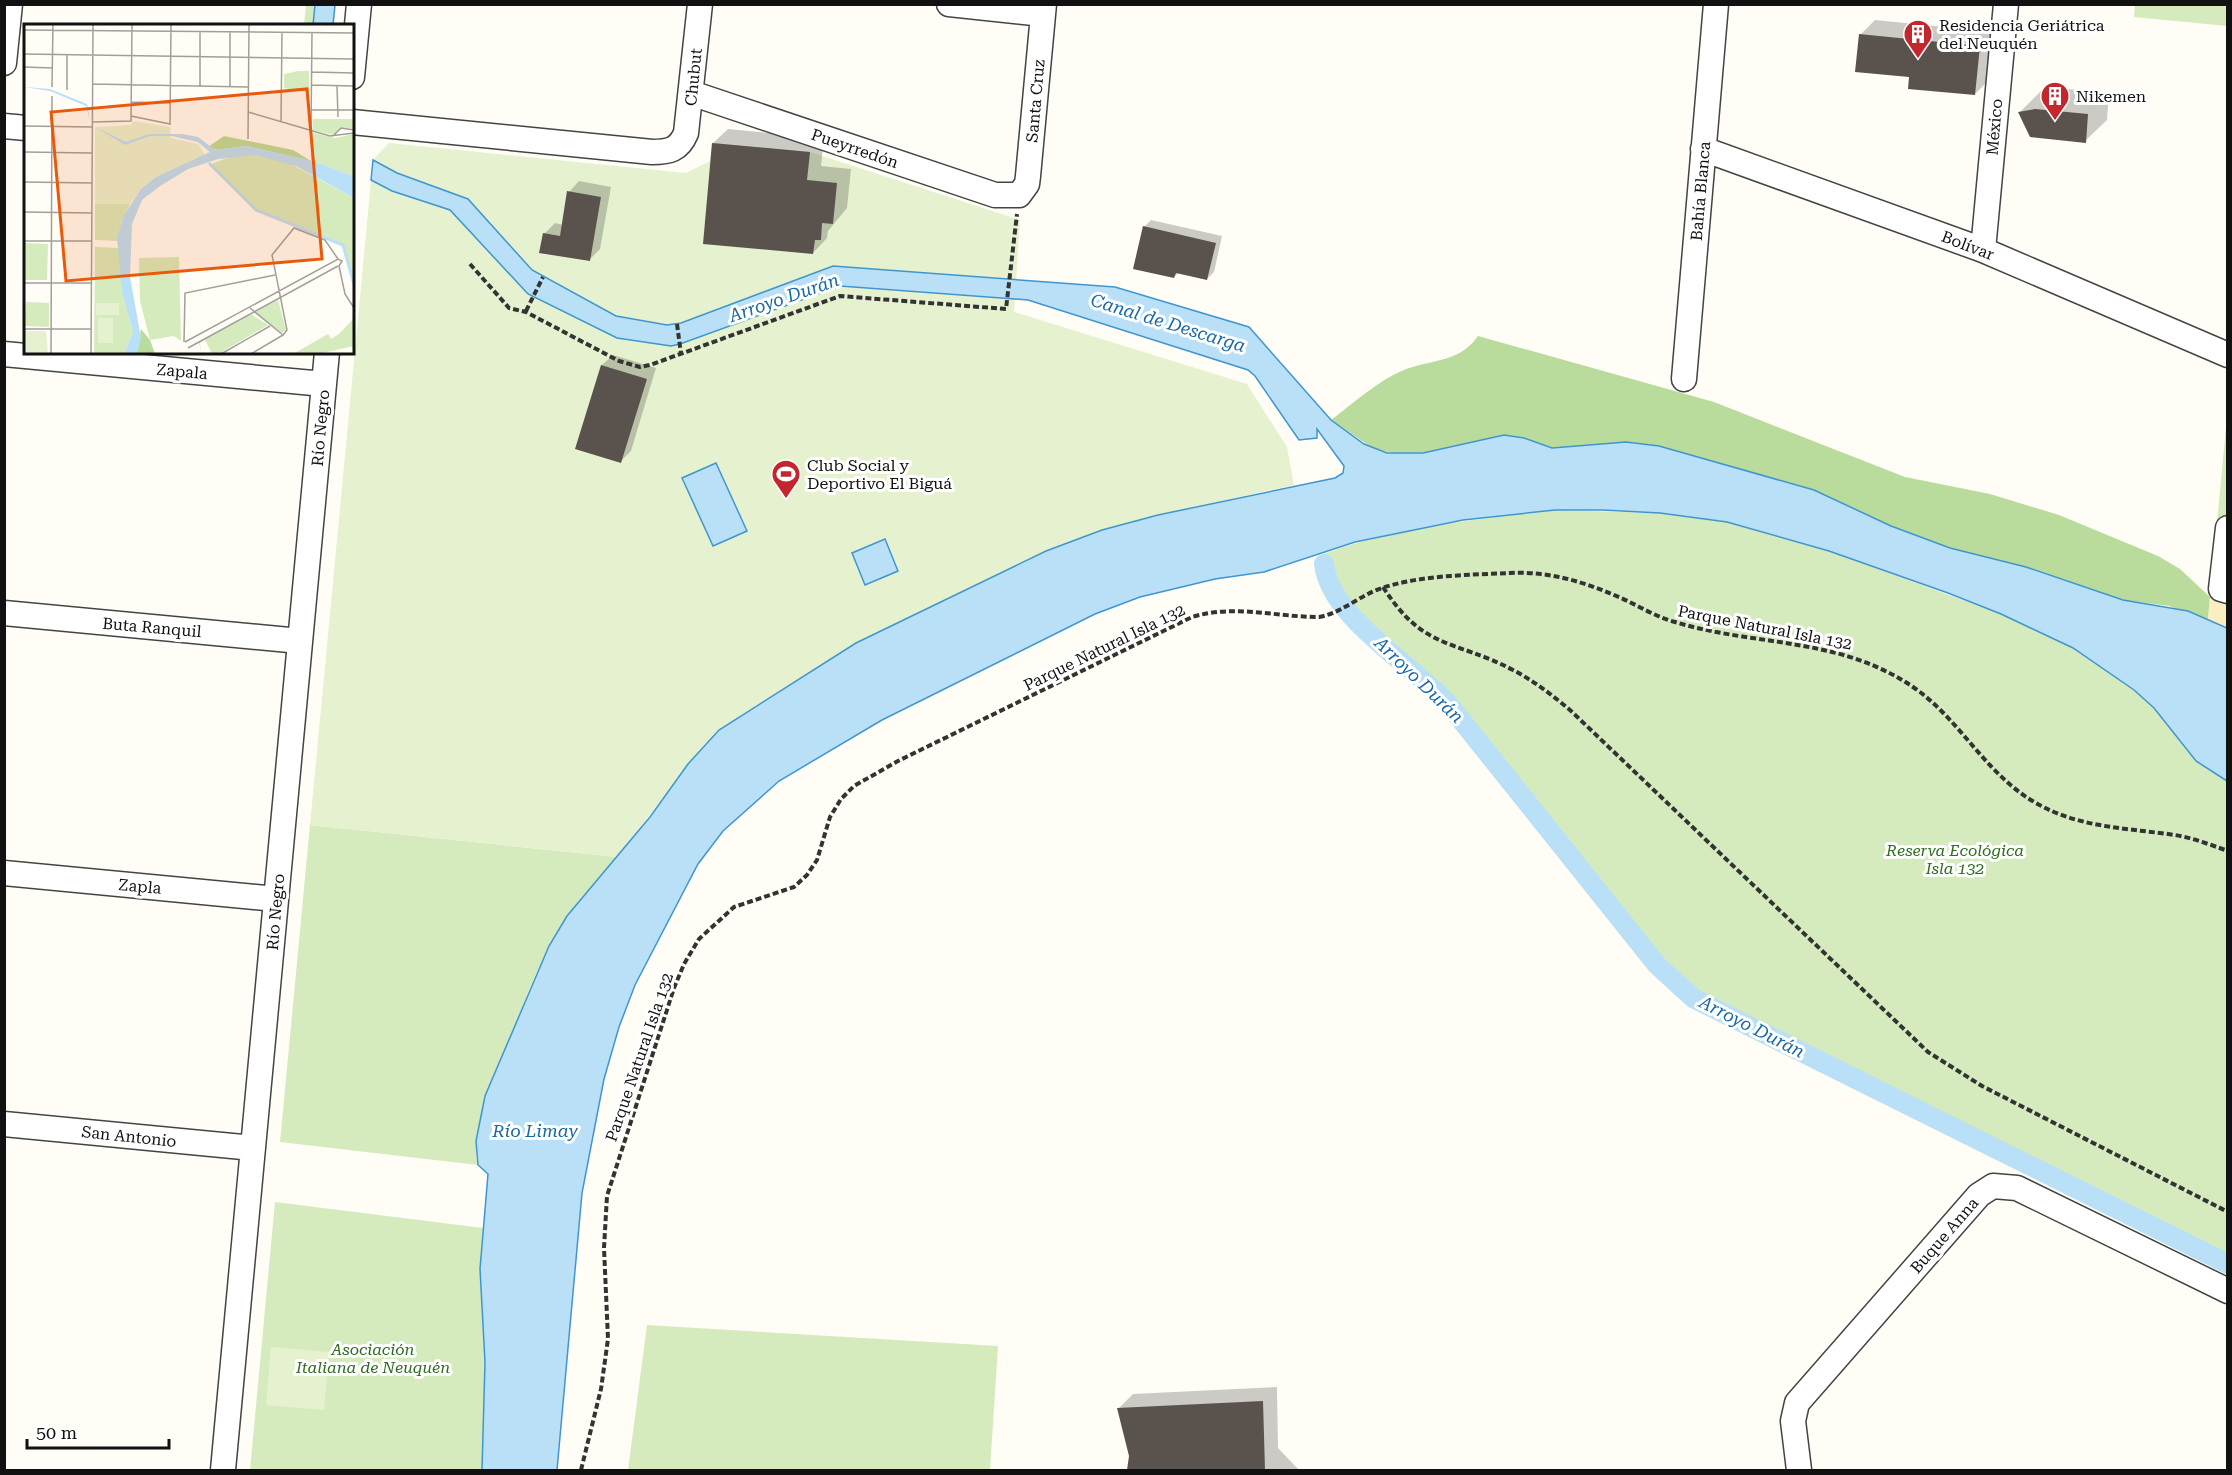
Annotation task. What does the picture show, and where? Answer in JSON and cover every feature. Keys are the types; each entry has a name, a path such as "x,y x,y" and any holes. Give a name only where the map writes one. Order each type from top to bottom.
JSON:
{"street":[{"path":"4,63 10,4"},
{"path":"354,56 359,4"},
{"name":"Chubut","path":"354,122 652,152 670,151 678,147 686,133 700,4"},
{"path":"949,4 1043,9"},
{"name":"Bahía Blanca","path":"1684,378 1716,4"},
{"name":"México","path":"1983,250 2006,4"},
{"name":"Santa Cruz","path":"1019,195 1028,176 1043,9"},
{"name":"Pueyrredón","path":"691,93 995,195 1011,197 1019,195"},
{"path":"4,126 24,128"},
{"name":"Bolívar","path":"1703,149 1983,250 2228,355"},
{"name":"Zapala","path":"4,354 324,384"},
{"name":"Río Negro","path":"223,1470 327,354"},
{"path":"2228,528 2221,589 2228,591"},
{"name":"Buta Ranquil","path":"4,613 300,641"},
{"name":"Zapla","path":"4,873 276,899"},
{"name":"San Antonio","path":"4,1124 253,1148"},
{"name":"Buque Anna","path":"1799,1470 1793,1420 1797,1403 1979,1195 1993,1186 2017,1188 2228,1291"}],"path":[{"path":"470,264 509,309 526,312 610,357 630,365 650,366 831,298 849,296 1006,309 1019,195"},
{"path":"526,312 543,277"},
{"path":"677,324 681,354"},
{"name":"Parque Natural Isla 132","path":"581,1470 601,1389 609,1339 604,1248 607,1196 674,988 699,939 734,907 794,887 807,875 817,860 830,817 841,799 854,786 898,761 1192,617 1209,612 1239,609 1309,617 1329,615 1361,596 1383,587 1413,581 1512,573 1568,578 1598,588 1674,622 1836,651 1875,666 1913,687 1951,720 1995,772 2035,803 2091,824 2124,831 2176,835 2228,851"},
{"path":"1383,587 1397,609 1418,629 1442,644 1512,669 1540,686 1570,710 1944,1064 1982,1086 2228,1212"}],"green space":[{"path":"306,5 315,5 313,24 304,24"},
{"path":"2135,5 2227,5 2227,26 2134,17"},
{"name":"Club Social y Deportivo El Biguá","path":"389,143 686,173 710,161 712,143 810,152 1020,220 1014,312 1247,384 1287,447 1294,485 1158,515 1070,541 856,643 742,714 704,745 617,857 310,825 373,160"},
{"path":"1478,336 1714,402 1905,477 1990,494 2059,515 2158,556 2180,569 2210,597 2208,619 2169,606 2123,600 2026,567 1950,548 1891,526 1814,490 1659,446 1626,442 1552,448 1524,438 1504,435 1441,450 1403,455 1374,449 1331,420 1384,380 1414,366 1454,356 1471,345"},
{"path":"2227,416 2227,628 2208,619"},
{"name":"Reserva Ecológica Isla 132","path":"1555,510 1660,513 1727,522 1829,551 2001,614 2073,648 2134,690 2154,708 2196,761 2227,781 2227,1264 1693,998 1657,965 1450,706 1437,692 1349,616 1328,586 1324,554 1352,544 1438,525"},
{"path":"310,825 617,857 567,917 536,973 503,1064 476,1157 478,1165 280,1142"},
{"name":"Asociación Italiana de Neuquén","path":"275,1202 483,1228 480,1269 485,1362 482,1470 250,1470"},
{"path":"647,1325 998,1346 990,1470 628,1470"},
{"path":"271,1347 329,1352 324,1410 266,1405"}],"sand":[{"path":"2210,597 2227,603 2227,628 2208,619"}],"water":[{"path":"315,5 335,5 333,24 313,24"},
{"name":"Río Limay","path":"373,160 397,173 468,199 532,270 616,316 667,325 681,323 833,266 1115,287 1249,327 1331,420 1364,444 1387,453 1423,453 1504,435 1524,438 1552,448 1626,442 1659,446 1814,490 1891,526 1950,548 2026,567 2123,600 2188,611 2227,628 2227,781 2196,761 2154,708 2134,690 2073,648 2001,614 1948,593 1829,551 1727,522 1660,513 1603,510 1555,510 1463,520 1355,542 1264,572 1215,579 1140,597 1095,614 882,720 779,781 723,831 698,864 635,985 619,1027 604,1079 582,1193 557,1470 482,1470 485,1362 480,1269 488,1174 478,1165 476,1141 485,1096 549,946 567,916 650,817 688,764 719,730 856,643 1046,551 1102,530 1158,515 1335,478 1343,473 1344,466 1317,429 1317,438 1299,440 1255,376 1248,370 1028,300 840,286 680,344 671,346 617,338 528,294 450,210 392,191 371,180"},
{"path":"716,463 747,531 713,546 682,478"},
{"path":"885,539 898,571 865,585 852,553"}],"building":[{"name":"Residencia Geriátrica del Neuquén","path":"1859,34 1980,46 1975,95 1908,89 1909,77 1855,72"},
{"name":"Nikemen","path":"2035,109 2088,114 2086,143 2030,137 2018,112"},
{"path":"712,143 810,152 807,180 837,183 833,224 822,223 821,240 815,240 813,254 703,244"},
{"path":"567,191 601,197 590,261 539,253 543,233 560,236"},
{"path":"1143,226 1216,243 1207,280 1176,273 1174,278 1133,269"},
{"path":"601,365 647,379 621,463 575,449"},
{"path":"1263,1401 1265,1470 1127,1470 1129,1456 1117,1408"}],"waterway":[{"name":"Arroyo Durán","path":"1324,564 1330,584 1341,603 1357,622 1450,706 1657,965 1693,998 2228,1264"}],"place":[{"name":"Residencia Geriátrica del Neuquén","path":"1918,60"},
{"name":"Nikemen","path":"2055,122"},
{"name":"Club Social y Deportivo El Biguá","path":"786,500"}],"water label":[{"name":"Canal de Descarga","path":"1168,323"}]}
